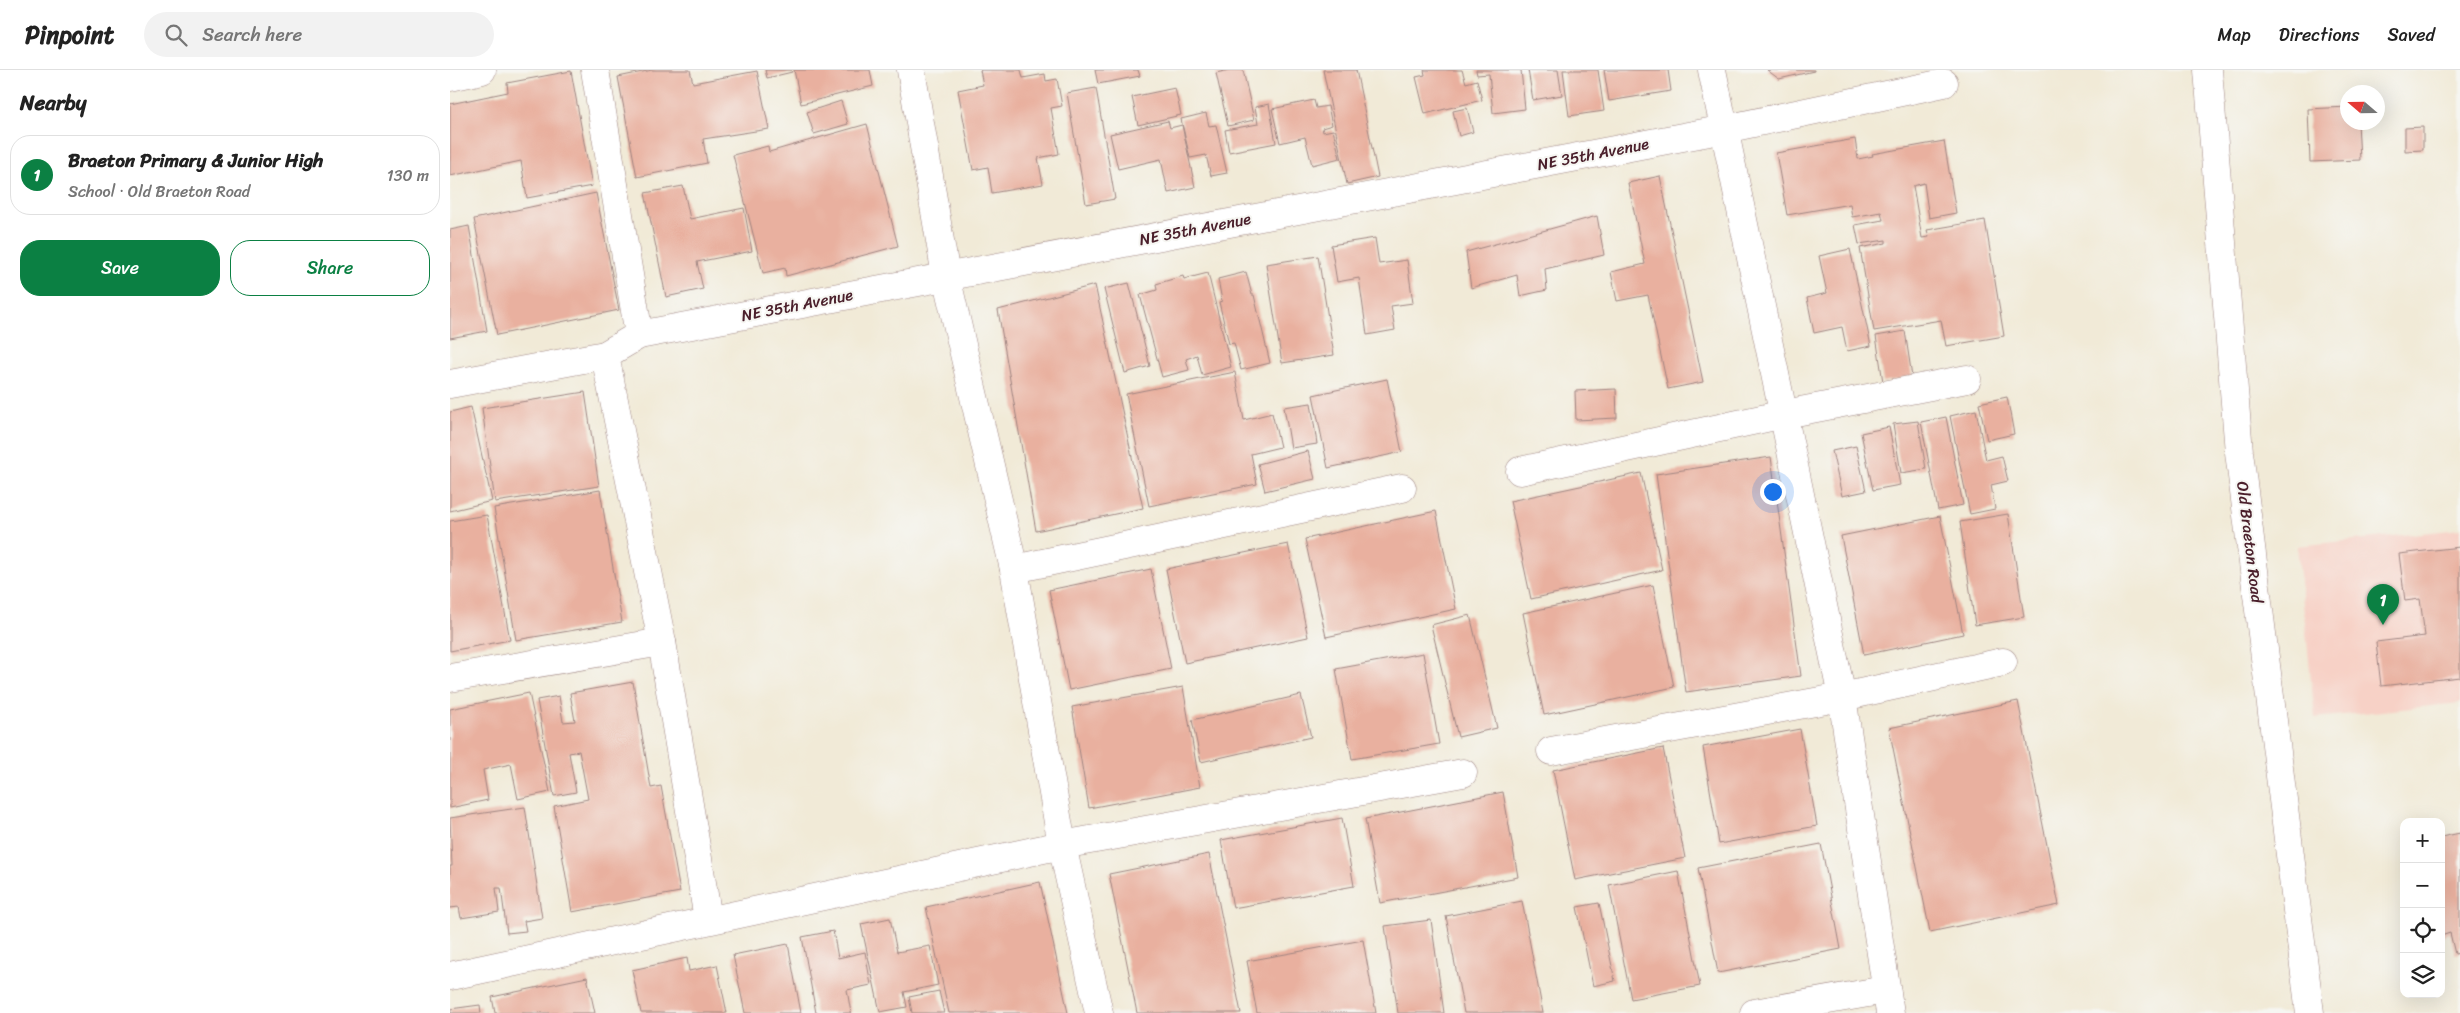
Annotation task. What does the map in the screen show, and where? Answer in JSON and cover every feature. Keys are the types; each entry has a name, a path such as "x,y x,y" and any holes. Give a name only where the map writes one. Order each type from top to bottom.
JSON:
{"street":[{"path":"450,77 482,70"},
{"path":"595,70 639,335"},
{"path":"911,70 946,276 1014,569 1062,846 1099,1013"},
{"path":"1712,70 1726,129 1842,697 1888,1001 1754,1013"},
{"name":"Old Braeton Road","path":"2208,70 2239,452 2310,1013"},
{"name":"NE 35th Avenue","path":"450,384 605,356 639,335 1726,129 1944,83"},
{"path":"605,356 662,642 708,920"},
{"path":"1520,471 1785,414 1967,379"},
{"path":"1014,569 1402,488"},
{"path":"450,678 662,642"},
{"path":"1551,751 1842,697 2003,662"},
{"path":"450,976 1062,846 1463,773"}],"shaded area":[{"path":"2460,529 2460,703 2315,718 2297,546"}],"building":[{"path":"652,70 690,70 693,83 757,71 769,129 703,139 707,163 637,177 618,77"},
{"path":"765,70 791,70 792,72 767,78"},
{"path":"794,70 870,70 873,86 801,104"},
{"path":"980,70 1021,70 1023,78 1045,74 1046,81 1057,79 1062,106 1051,108 1059,154 1038,158 1043,184 992,193 988,167 973,170 958,90 983,85"},
{"path":"1095,70 1138,70 1140,76 1098,84"},
{"path":"1229,70 1243,70 1254,120 1228,126 1216,73"},
{"path":"1323,70 1356,70 1378,177 1347,184"},
{"path":"1424,70 1462,70 1466,83 1477,80 1482,100 1425,114 1416,77 1425,75"},
{"path":"1476,70 1521,70 1525,109 1493,113 1489,74 1477,75"},
{"path":"1528,70 1558,70 1562,95 1533,100"},
{"path":"1563,70 1598,70 1604,111 1569,116"},
{"path":"1604,70 1668,70 1671,91 1609,101"},
{"path":"1767,70 1814,70 1814,71 1779,79"},
{"path":"571,71 592,186 527,198 521,161 450,176 450,104 508,92 507,83"},
{"path":"1096,88 1115,199 1086,204 1067,93"},
{"path":"1175,88 1181,115 1138,125 1132,97"},
{"path":"1314,100 1316,108 1328,106 1332,125 1322,128 1323,132 1333,130 1340,158 1312,165 1305,137 1280,143 1272,109"},
{"path":"841,101 848,124 814,134 807,112"},
{"path":"1269,104 1276,143 1229,152 1225,130 1258,124 1255,107"},
{"path":"2340,107 2340,130 2358,130 2360,160 2310,162 2308,109"},
{"path":"1467,108 1473,132 1459,136 1453,111"},
{"path":"1206,113 1209,126 1216,125 1227,173 1211,176 1206,155 1190,158 1181,119"},
{"path":"1168,121 1170,128 1182,125 1195,187 1168,193 1161,159 1118,169 1110,134"},
{"path":"867,124 898,246 786,276 785,268 763,273 733,155 768,146 769,152"},
{"path":"2423,127 2423,150 2405,151 2405,128"},
{"path":"1855,139 1858,159 1873,156 1872,154 1944,141 1956,213 1929,218 1924,183 1913,186 1922,238 1929,237 1927,230 1985,220 2004,336 1946,346 1941,320 1874,331 1860,248 1886,243 1886,240 1859,244 1855,225 1883,220 1881,212 1852,217 1850,204 1787,215 1776,153"},
{"path":"1660,176 1703,382 1668,389 1648,295 1617,301 1611,272 1645,264 1628,183"},
{"path":"683,186 690,219 744,208 752,251 697,262 703,289 666,297 645,193"},
{"path":"596,193 619,310 497,335 474,219"},
{"path":"1597,216 1604,255 1545,269 1547,290 1520,296 1517,275 1471,288 1466,252"},
{"path":"469,226 487,331 450,338 450,230"},
{"path":"1375,238 1379,264 1407,260 1413,303 1391,306 1395,330 1367,335 1359,278 1337,282 1331,245"},
{"path":"1850,249 1871,346 1847,351 1842,327 1814,333 1807,298 1827,293 1819,256"},
{"path":"1318,256 1334,355 1282,363 1266,264"},
{"path":"1246,272 1252,295 1254,295 1270,363 1241,370 1234,343 1229,344 1219,302 1222,301 1218,279"},
{"path":"1208,273 1231,367 1202,375 1197,355 1186,359 1189,370 1162,377 1140,295 1157,290 1156,284 1183,276 1184,279"},
{"path":"1129,283 1150,366 1125,373 1104,289"},
{"path":"1095,285 1143,508 1036,531 998,310"},
{"path":"1905,331 1912,377 1883,382 1876,336"},
{"path":"1235,372 1244,420 1272,413 1280,447 1251,454 1257,484 1149,506 1126,394"},
{"path":"1387,379 1402,452 1328,468 1313,395"},
{"path":"1616,389 1617,418 1576,420 1575,391"},
{"path":"585,392 599,486 495,502 482,408"},
{"path":"2007,397 2014,434 1987,440 1979,403"},
{"path":"1311,403 1317,444 1291,448 1284,407"},
{"path":"471,407 492,501 450,511 450,412"},
{"path":"1976,410 1986,460 2002,456 2008,481 1991,485 1995,509 1970,514 1950,416"},
{"path":"1946,417 1963,505 1938,510 1921,422"},
{"path":"1918,421 1926,469 1901,473 1893,424"},
{"path":"1889,427 1900,485 1873,490 1861,433"},
{"path":"1856,446 1866,491 1842,496 1832,451"},
{"path":"1308,451 1315,479 1265,491 1258,464"},
{"path":"1771,457 1801,676 1686,692 1656,474"},
{"path":"1641,473 1662,570 1531,599 1510,501"},
{"path":"600,490 622,622 516,640 494,508"},
{"path":"1436,511 1456,609 1326,637 1305,539"},
{"path":"2008,514 2024,617 1975,625 1960,522"},
{"path":"487,515 510,640 450,651 450,521"},
{"path":"1940,516 1963,634 1864,655 1841,536"},
{"path":"1288,544 1308,637 1185,663 1166,569"},
{"path":"2460,547 2460,677 2381,686 2376,642 2425,636 2420,599 2405,601 2399,554"},
{"path":"1151,569 1171,669 1069,690 1049,590"},
{"path":"1653,585 1674,687 1544,715 1523,613"},
{"path":"1470,615 1497,728 1458,737 1431,625"},
{"path":"1423,653 1439,744 1352,759 1336,669"},
{"path":"633,682 651,788 661,786 680,892 572,912 554,806 588,799 579,751 569,753 576,792 554,796 537,700 559,696 563,722 575,721 570,693"},
{"path":"1183,687 1200,787 1089,808 1072,707"},
{"path":"529,693 550,792 518,799 511,764 483,770 488,800 450,808 450,709"},
{"path":"1301,695 1311,737 1201,762 1192,720"},
{"path":"2018,701 2059,905 1930,932 1889,728"},
{"path":"1800,729 1817,826 1719,844 1703,747"},
{"path":"1663,748 1685,858 1575,880 1553,770"},
{"path":"1503,792 1518,877 1380,903 1365,819"},
{"path":"525,807 542,918 524,921 526,931 507,933 501,888 496,888 499,912 461,918 459,907 450,908 450,866 452,866 450,818"},
{"path":"1342,818 1354,886 1233,908 1221,840"},
{"path":"2460,833 2460,953 2455,954 2450,933 2445,935 2445,836"},
{"path":"1821,844 1841,949 1718,973 1698,868"},
{"path":"1209,854 1241,1013 1137,1013 1109,874"},
{"path":"1678,871 1700,986 1631,999 1609,885"},
{"path":"1040,882 1068,1013 949,1013 926,907"},
{"path":"1522,901 1543,1013 1464,1013 1446,916"},
{"path":"1599,903 1615,981 1593,986 1577,907"},
{"path":"890,918 897,952 930,946 938,985 904,992 907,1007 880,1012 861,924"},
{"path":"1431,920 1444,1013 1398,1013 1385,926"},
{"path":"833,931 838,958 865,952 871,985 847,990 851,1013 816,1013 802,937"},
{"path":"1363,940 1376,1013 1257,1013 1247,961"},
{"path":"788,944 801,1013 745,1013 733,955"},
{"path":"687,958 689,971 717,965 727,1013 641,1013 632,970"},
{"path":"587,977 595,1013 495,1013 492,997"},
{"path":"939,991 944,1013 912,1013 909,997"},
{"path":"480,1005 481,1013 451,1013 450,1009"}],"place":[{"name":"Braeton Primary & Junior High","path":"2383,625"}]}
